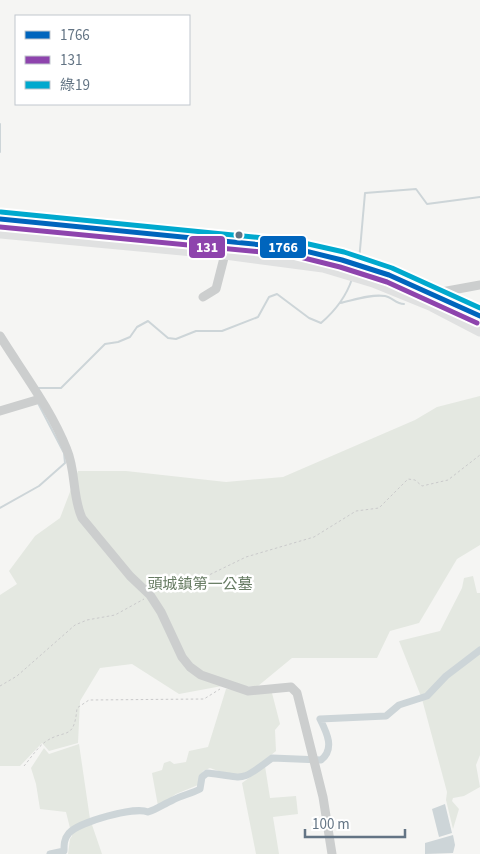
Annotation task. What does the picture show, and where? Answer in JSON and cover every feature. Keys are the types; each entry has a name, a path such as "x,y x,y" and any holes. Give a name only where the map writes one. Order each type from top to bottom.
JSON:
{"main road":[{"path":"0,219 293,248 378,269 436,293 480,316"},
{"path":"0,233 225,254 296,263 373,282 432,306 480,331"}],"lane":[{"path":"203,297 216,289 225,254 218,240"},
{"path":"436,293 480,285"},
{"path":"0,336 52,417 68,450 72,464 78,508 82,518 130,576 150,595 161,612 182,657 190,667 200,675 248,691 291,687 297,693 318,775 332,854"},
{"path":"0,411 40,398"}],"path":[{"path":"0,686 17,676 75,624 115,615 174,583 209,575 246,557 314,537 356,511 379,508 408,479 415,480 422,486 448,480 480,455"},
{"path":"24,766 46,741 65,735 76,724 77,708 89,700 204,699 216,694 226,684"}],"green space":[{"name":"頭城鎮第一公墓","path":"480,396 480,545 457,559 419,623 390,631 377,658 292,658 258,686 222,686 179,694 132,664 100,668 80,701 78,743 49,751 42,743 20,766 0,766 0,595 17,584 9,571 35,536 60,518 78,471 126,471 226,482 283,477 415,420 437,407"},
{"path":"473,576 477,593 480,593 480,755 476,765 480,787 464,796 453,798 452,801 459,809 453,829 446,800 447,792 422,699 399,641 440,631 462,588 464,578"},
{"path":"226,689 272,693 280,724 275,730 276,751 252,769 239,774 231,774 210,768 203,771 198,785 176,794 158,806 152,773 162,770 164,763 170,761 174,764 186,762 189,751 208,747"},
{"path":"79,744 90,819 102,854 68,854 72,836 66,812 40,809 31,768 44,748 49,754"},
{"path":"265,766 270,798 296,796 298,814 273,817 279,854 256,854 242,783"}],"shaded area":[{"path":"445,804 452,833 439,837 432,809"},
{"path":"453,835 455,845 453,853 425,854 425,843"}],"waterway":[{"path":"0,124 0,152"},
{"path":"359,261 365,193 416,189 427,204 480,197"},
{"path":"38,388 61,388 105,344 118,342 130,337 137,327 148,321 168,338 176,339 196,331 222,331 258,317 269,297 277,294 309,318 321,323 340,303 352,279"},
{"path":"340,303 379,296 404,304"},
{"path":"0,508 39,486 65,463 64,453 38,403"},
{"path":"50,854 64,851 66,837 84,824 120,813 151,811 176,798 200,789 202,777 207,773 241,777 253,772 272,758 321,760 328,751 329,746 327,735 320,719 386,716 399,705 427,696 446,676 480,650"}],"transit line":[{"name":"綠19","path":"1,212 295,241 344,252 392,268 480,308"},
{"name":"1766","path":"0,219 293,248 342,260 389,275 480,316"},
{"name":"131","path":"0,227 292,255 340,267 387,282 477,323"}]}
